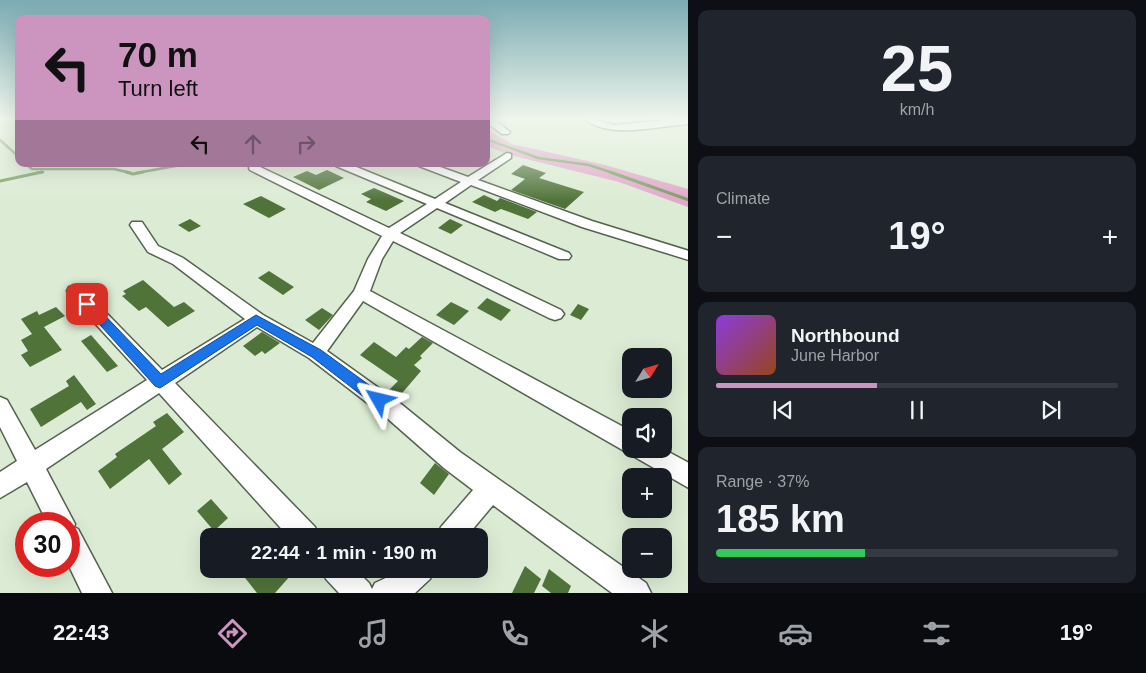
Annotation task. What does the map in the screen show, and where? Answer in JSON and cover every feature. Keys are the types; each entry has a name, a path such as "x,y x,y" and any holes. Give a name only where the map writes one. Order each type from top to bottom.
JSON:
{"street":[{"path":"316,353 361,293 375,260 391,233 471,182 507,156"},
{"path":"347,167 564,256"},
{"path":"431,167 587,224 688,256"},
{"path":"254,168 555,314"},
{"path":"137,225 153,249 178,260 256,319 316,353 394,412 452,460 636,593"},
{"path":"75,291 298,528"},
{"path":"361,293 622,438"},
{"path":"0,486 256,319"},
{"path":"0,406 56,512"},
{"path":"657,458 688,476"},
{"path":"457,528 491,488"},
{"path":"80,560 97,593"},
{"path":"345,578 359,593"},
{"path":"385,593 402,585 410,578"}],"shaded area":[{"path":"490,146 519,146 605,165 688,189 688,207 619,182 506,154"}],"building":[{"path":"523,165 546,173 539,178 584,192 565,209 511,190 525,179 511,174"},
{"path":"327,170 344,178 319,190 293,177 307,171 316,175"},
{"path":"374,188 404,201 386,211 366,202 371,199 361,194"},
{"path":"484,195 497,201 500,198 537,212 528,219 501,209 495,212 472,202"},
{"path":"261,196 286,209 269,218 243,204"},
{"path":"190,219 201,226 189,232 178,225"},
{"path":"450,219 463,225 451,234 438,228"},
{"path":"269,271 294,287 283,295 258,278"},
{"path":"143,280 174,307 184,302 195,311 168,327 146,307 139,311 122,296 126,294 123,291"},
{"path":"487,298 511,310 501,321 477,308"},
{"path":"451,302 469,311 454,325 436,315"},
{"path":"578,304 589,309 581,320 570,315"},
{"path":"56,307 65,316 44,327 62,350 30,367 21,355 28,351 21,340 32,334 21,319 37,311 39,315"},
{"path":"322,308 333,315 319,330 305,320"},
{"path":"262,332 280,343 265,354 262,351 255,356 243,346"},
{"path":"91,335 118,366 107,372 81,341"},
{"path":"422,337 433,343 414,365 421,371 397,399 387,392 398,381 360,355 374,342 396,357 406,347 409,349"},
{"path":"74,375 96,404 87,410 81,402 41,427 30,409 69,386 66,381"},
{"path":"167,413 184,432 162,449 182,474 169,485 149,459 110,489 98,471 117,457 115,454 156,426 153,422"},
{"path":"435,463 449,474 434,495 420,483"},
{"path":"211,499 228,518 217,528 211,528 197,511"},
{"path":"525,566 541,579 534,593 512,593"},
{"path":"549,569 571,586 568,593 551,593 542,586"},
{"path":"245,578 288,578 275,593 257,593"}],"waterway":[{"path":"6,146 15,153"},
{"path":"504,146 538,158 589,165 610,172"},
{"path":"30,167 32,169 114,169 131,173"},
{"path":"136,173 170,167"},
{"path":"0,181 40,172"},
{"path":"36,173 40,172"},
{"path":"126,172 133,174 143,172"},
{"path":"610,172 688,200"}],"route":[{"path":"87,304 160,382 256,319 316,353 379,400"}]}
